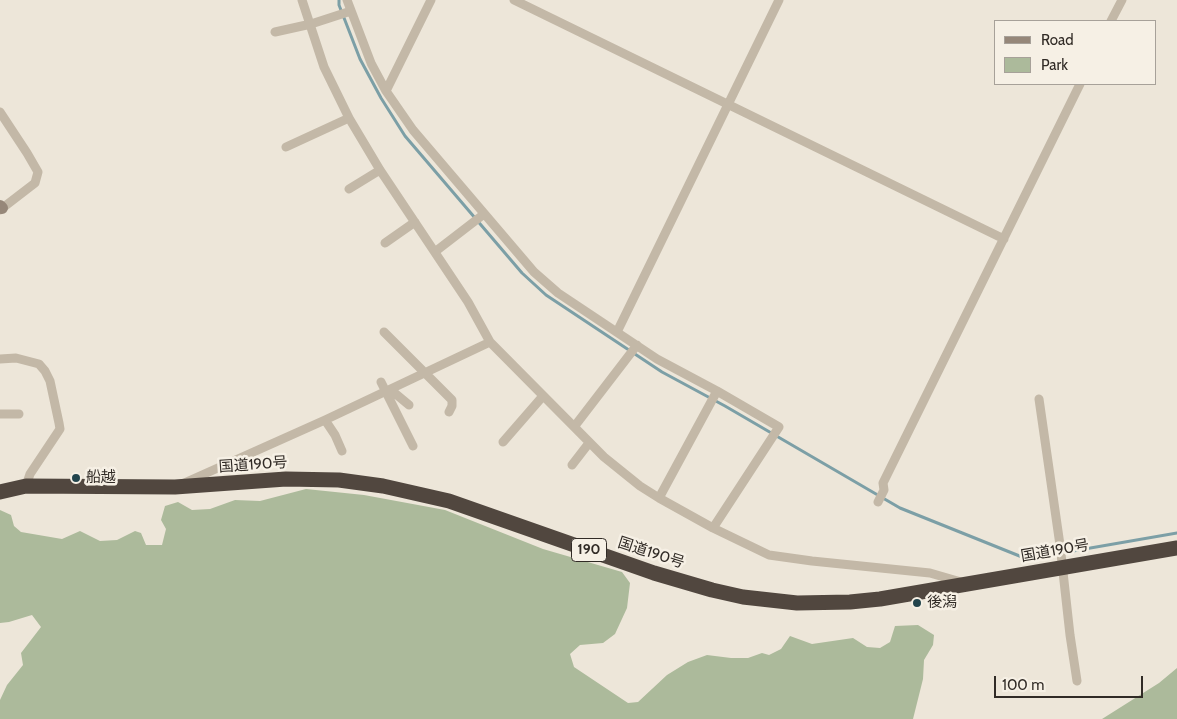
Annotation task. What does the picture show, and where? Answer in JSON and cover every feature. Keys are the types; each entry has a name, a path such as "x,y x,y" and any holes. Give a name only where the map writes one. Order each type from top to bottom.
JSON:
{"highway":[{"name":"国道190号","path":"0,492 26,486 175,487 286,479 339,480 383,486 449,501 654,573 712,590 772,602 824,603 865,600 1177,548"}],"street":[{"path":"302,0 324,67 349,118 380,170 468,302 490,342 589,443 640,486 659,498 713,528 769,555 930,573 966,583"},
{"path":"347,0 371,63 386,91 413,130 534,272 558,293 676,370 779,427 713,528"},
{"path":"386,91 431,0"},
{"path":"514,0 1004,239"},
{"path":"617,332 778,0"},
{"path":"1112,20 1122,0"},
{"path":"275,32 311,24 351,11"},
{"path":"878,502 884,490 884,483 1080,85"},
{"path":"0,112 38,172 35,183 1,208"},
{"path":"286,147 349,118"},
{"path":"349,189 380,170"},
{"path":"436,252 484,214"},
{"path":"385,243 415,222"},
{"path":"384,332 452,400 449,412"},
{"path":"175,487 388,391 424,372 490,342"},
{"path":"574,427 637,345"},
{"path":"0,359 16,358 39,364 46,371 59,422 60,429 30,474 26,486"},
{"path":"381,382 388,391 413,446"},
{"path":"388,391 409,404"},
{"path":"659,498 717,391"},
{"path":"503,442 543,396"},
{"path":"1039,399 1077,681"},
{"path":"0,414 19,414"},
{"path":"325,420 335,435 342,451"},
{"path":"572,465 589,443"}],"green space":[{"path":"306,489 364,495 445,510 543,549 622,572 630,583 627,608 615,634 603,643 580,645 570,654 574,667 628,703 638,702 667,675 688,662 707,655 748,658 762,653 769,655 781,649 790,636 812,644 853,638 867,647 880,648 890,642 895,626 918,625 934,635 933,645 924,660 923,679 913,719 0,719 0,700 7,685 23,665 21,653 41,627 32,615 0,623 0,510 11,515 14,526 21,532 62,539 80,531 100,541 117,540 135,531 141,533 146,545 162,545 166,529 161,520 165,506 178,502 192,510 210,509 235,500 260,501"},
{"path":"1177,668 1177,719 1102,719 1159,683"}],"waterway":[{"path":"339,0 339,5 360,59 381,98 405,136 522,273 546,295 662,372 725,406 900,508 1027,559 1177,533"}],"place":[{"name":"船越","path":"76,478"},
{"name":"後潟","path":"917,603"}]}
